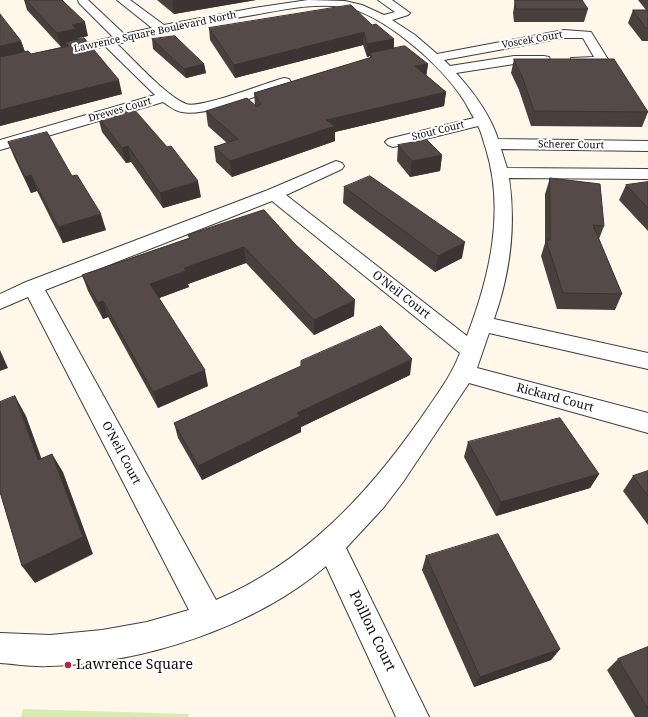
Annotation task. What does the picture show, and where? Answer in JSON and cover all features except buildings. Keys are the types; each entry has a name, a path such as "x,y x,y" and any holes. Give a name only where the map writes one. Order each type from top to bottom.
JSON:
{"street":[{"name":"Drewes Court","path":"0,145 165,97 83,1 87,0"},
{"path":"123,0 161,29"},
{"path":"272,8 285,0"},
{"name":"Lawrence Square Boulevard North","path":"0,648 48,651 108,646 160,635 209,618 256,596 297,571 330,545 359,517 412,451 463,373 483,324 496,284 502,250 505,212 501,173 494,144 483,120 473,103 383,10 356,4 318,3 272,8 161,29 48,56"},
{"path":"186,24 193,28 205,29 318,3"},
{"name":"Voscek Court","path":"564,34 587,35 603,61 562,61 430,58 564,34"},
{"path":"165,97 183,108 199,109 284,82"},
{"name":"Stout Court","path":"393,142 483,120"},
{"name":"Scherer Court","path":"494,144 648,146"},
{"path":"0,302 33,287 274,194 336,166"},
{"path":"501,173 648,174"},
{"name":"O'Neil Court","path":"274,194 472,351"},
{"name":"O'Neil Court","path":"33,287 209,618"},
{"path":"483,324 648,361"},
{"name":"Rickard Court","path":"463,373 648,423"},
{"name":"Poillon Court","path":"330,545 413,717"}],"green space":[{"path":"23,709 189,714 188,717 21,717"}],"place":[{"name":"Lawrence Square","path":"68,665"}]}
